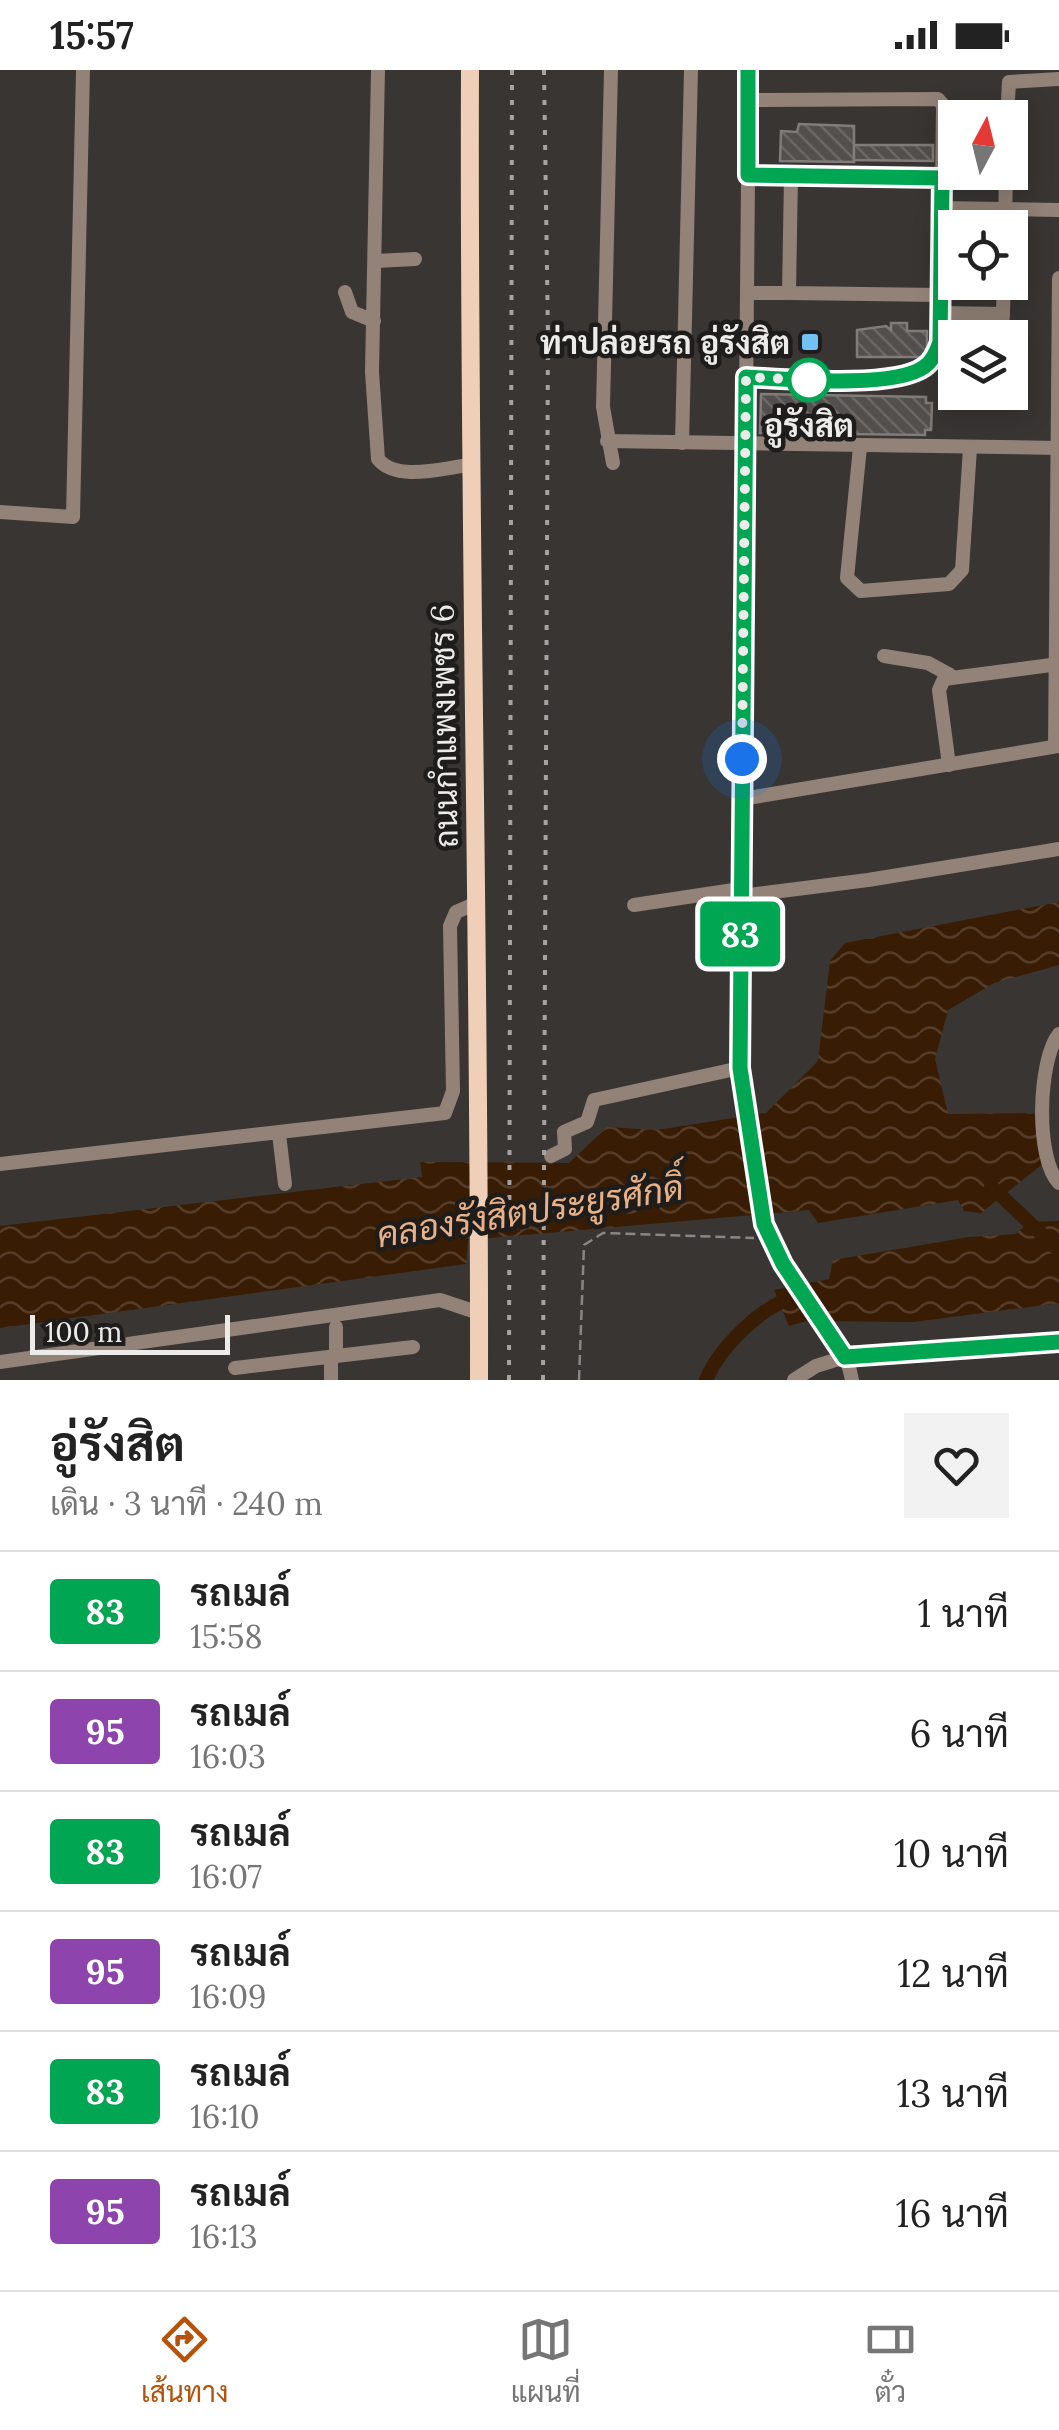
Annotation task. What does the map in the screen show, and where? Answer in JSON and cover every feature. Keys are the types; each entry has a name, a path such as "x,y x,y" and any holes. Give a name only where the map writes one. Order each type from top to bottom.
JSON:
{"main road":[{"name":"ถนนกำแพงเพชร 6","path":"470,70 469,465 481,1116 479,1380"}],"street":[{"path":"0,512 73,517 83,70"},
{"path":"378,70 373,398 381,464 400,472 469,465"},
{"path":"612,70 603,355 613,463"},
{"path":"682,443 691,70"},
{"path":"748,70 740,1068 767,1231 783,1264 845,1357 852,1380"},
{"path":"1009,100 1011,81 1059,79"},
{"path":"748,100 938,100"},
{"path":"748,175 938,178"},
{"path":"789,294 790,176"},
{"path":"942,190 942,208 1006,210 1006,190"},
{"path":"1028,210 1059,210"},
{"path":"376,261 415,259"},
{"path":"742,799 1057,746 1059,278"},
{"path":"345,292 352,312 374,320"},
{"path":"747,293 938,295"},
{"path":"746,377 861,379 922,369 940,342 941,300"},
{"path":"1003,300 1003,320"},
{"path":"941,312 1003,314"},
{"path":"608,440 1058,448"},
{"path":"860,446 847,578 861,590 948,584 956,579 962,570 970,448"},
{"path":"884,656 928,663 950,675 1057,664"},
{"path":"949,766 939,690 950,675"},
{"path":"634,905 868,880 1059,848"},
{"path":"0,1164 279,1134 448,1110 452,1090 450,926 456,912 477,902"},
{"path":"1059,1034 1048,1052 1042,1074 1048,1165 1059,1183"},
{"path":"551,1156 565,1149 564,1132 582,1128 587,1122 594,1100 740,1068"},
{"path":"279,1134 285,1184"},
{"path":"0,1362 440,1300 479,1313"},
{"path":"331,1380 336,1327"},
{"path":"794,1380 816,1366 845,1357 1059,1342"},
{"path":"234,1368 413,1347"}],"path":[{"path":"579,1380 584,1245 603,1233 644,1232 697,1239 767,1231"}],"water":[{"name":"คลองรังสิตประยูรศักดิ์","path":"1059,902 1059,965 994,983 948,1010 935,1059 948,1114 1034,1113 1043,1164 981,1213 964,1211 958,1200 818,1223 809,1210 468,1240 466,1264 0,1328 0,1226 422,1177 420,1162 569,1163 607,1127 657,1130 766,1113 818,1061 830,961 845,943"},
{"path":"1059,1221 1059,1303 914,1322 807,1321 789,1326 774,1290 829,1279 833,1260 969,1237 1016,1234 1029,1222"}],"building":[{"path":"799,124 854,126 854,162 780,161 781,131 797,132"},
{"path":"854,145 933,145 933,161 854,160"},
{"path":"891,323 907,323 907,331 927,331 927,357 857,357 857,330 886,326 891,330"},
{"path":"761,394 926,397 926,403 932,403 931,430 925,430 925,435 760,433"}],"waterway":[{"path":"991,1186 1059,1251"},
{"path":"706,1380 721,1355 756,1318 796,1297"}],"railway":[{"path":"509,1380 512,70"},
{"path":"543,1380 548,337 544,70"}],"bus line":[{"name":"83","path":"748,70 748,175 942,178 940,342 932,360 922,369 905,374 861,379 746,377 740,1068 764,1224 783,1264 845,1357 1059,1342"}],"place":[{"name":"ท่าปล่อยรถ อู่รังสิต","path":"810,342"},
{"name":"อู่รังสิต","path":"809,380"}],"route":[{"path":"742,759 746,377 825,381 809,380"}]}
